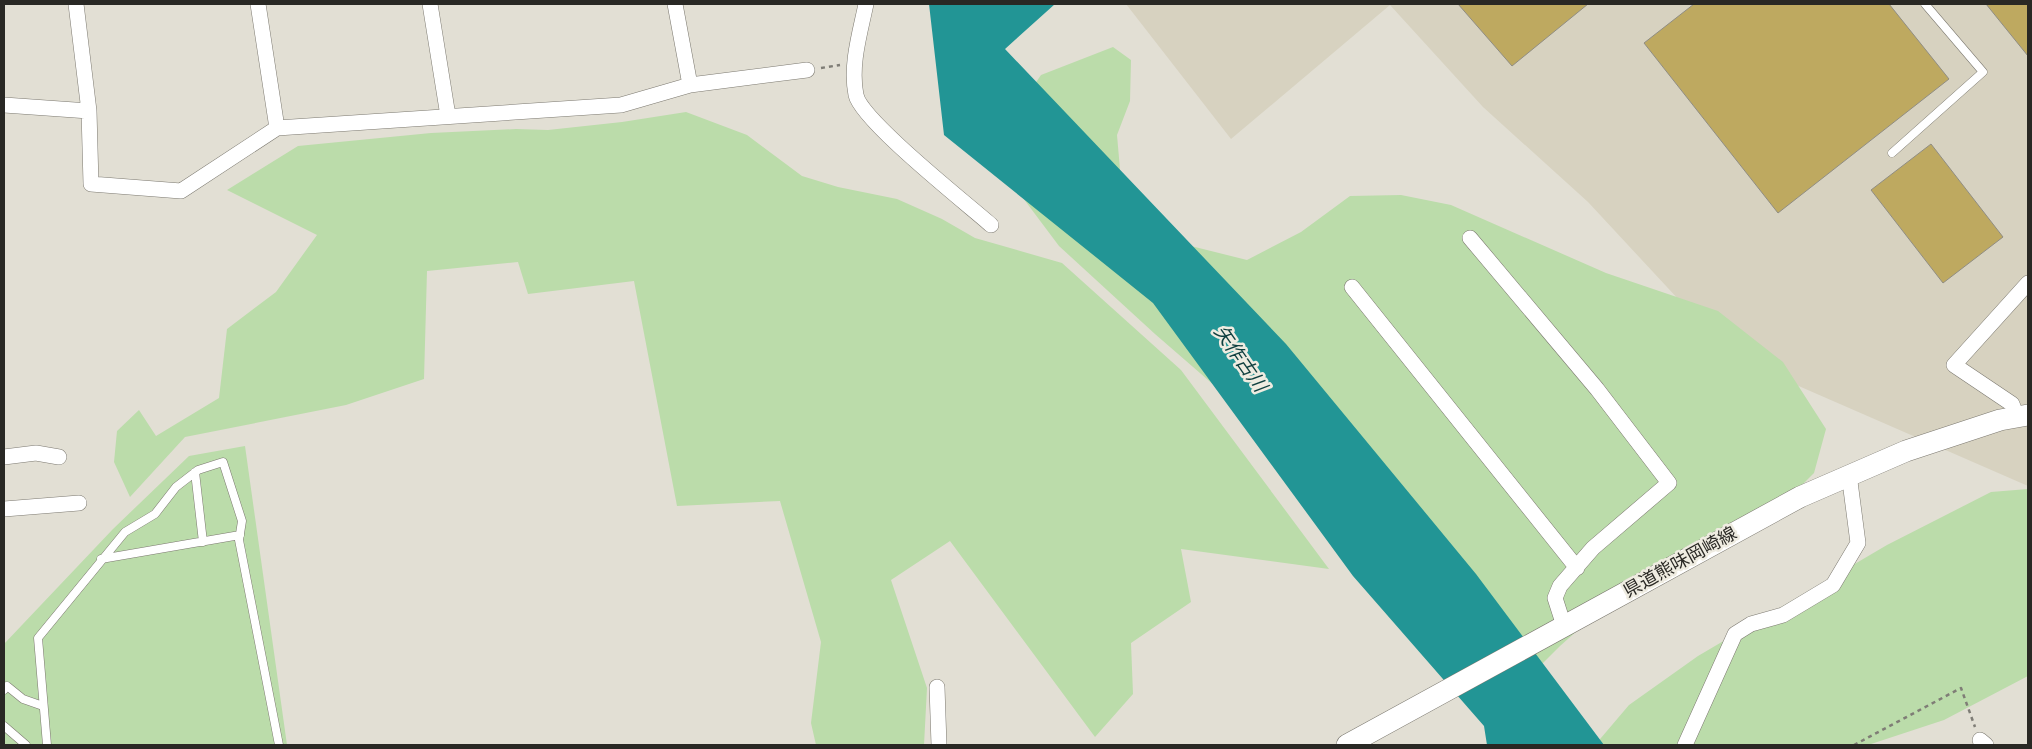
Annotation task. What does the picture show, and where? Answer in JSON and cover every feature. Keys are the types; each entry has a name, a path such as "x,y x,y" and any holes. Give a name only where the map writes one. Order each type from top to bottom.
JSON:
{"main road":[{"name":"県道熊味岡崎線","path":"1348,745 1369,741 1414,708 1791,501 1849,474 1906,451 2023,416"}],"street":[{"path":"76,4 90,111 91,184 180,191 277,128 621,105 690,85 807,70"},
{"path":"258,4 277,128"},
{"path":"430,4 448,116"},
{"path":"675,4 690,85"},
{"path":"866,4 854,64 856,97 881,130 991,225"},
{"path":"4,105 90,111"},
{"path":"1470,238 1598,389 1669,483 1593,548 1578,568 1560,586 1555,598 1564,626"},
{"path":"2023,416 2012,404 1954,365 2028,282"},
{"path":"1352,287 1578,568"},
{"path":"4,457 36,453 59,457"},
{"path":"1685,745 1735,634 1751,624 1783,615 1833,585 1847,562 1858,543 1849,474"},
{"path":"4,509 79,503"},
{"path":"938,687 938,745"}],"lane":[{"path":"1892,153 1982,72 1925,4"},
{"path":"47,745 38,638 125,532 155,514 176,487 195,472 223,462 242,521 240,535 279,745"},
{"path":"195,472 203,542"},
{"path":"101,560 240,535"},
{"path":"4,690 7,686 23,699 43,706"},
{"path":"4,726 26,745"}],"path":[{"path":"807,70 854,64"},
{"path":"1854,745 1961,688 1983,743"}],"shaded area":[{"path":"1126,4 2028,4 2028,486 1732,357 1588,202 1483,107 1390,5 1231,139"}],"green space":[{"path":"1113,47 1131,60 1130,101 1117,135 1123,204 1175,242 1247,260 1301,232 1350,196 1401,195 1451,205 1606,273 1718,311 1783,362 1826,429 1814,473 1782,505 1623,590 1560,646 1524,682 1275,438 1155,334 1059,246 1023,198 1014,115 1041,75"},
{"path":"686,112 747,135 802,176 838,187 897,199 942,219 975,238 1062,263 1181,370 1329,569 1181,549 1191,602 1131,643 1133,694 1095,737 950,541 891,580 927,688 924,745 816,745 811,723 821,642 780,501 677,506 634,281 528,294 518,262 427,271 424,379 346,405 185,437 130,497 114,462 117,431 139,410 156,436 219,398 227,329 276,292 317,235 227,190 298,146 431,133 516,129 548,130 622,122"},
{"path":"245,446 287,745 4,745 4,644 113,529 189,456"},
{"path":"2028,489 2028,676 1944,720 1868,745 1595,745 1629,705 1698,656 1887,545 1991,492"}],"water":[{"name":"矢作古川","path":"929,4 1055,4 1005,49 1286,344 1476,574 1604,745 1487,745 1484,726 1353,576 1153,303 944,135"}],"building":[{"path":"1458,4 1588,4 1512,66"},
{"path":"1694,4 1889,4 1949,79 1778,213 1644,43"},
{"path":"1986,4 2028,4 2028,56"},
{"path":"1931,144 2003,237 1943,283 1871,190"}]}
